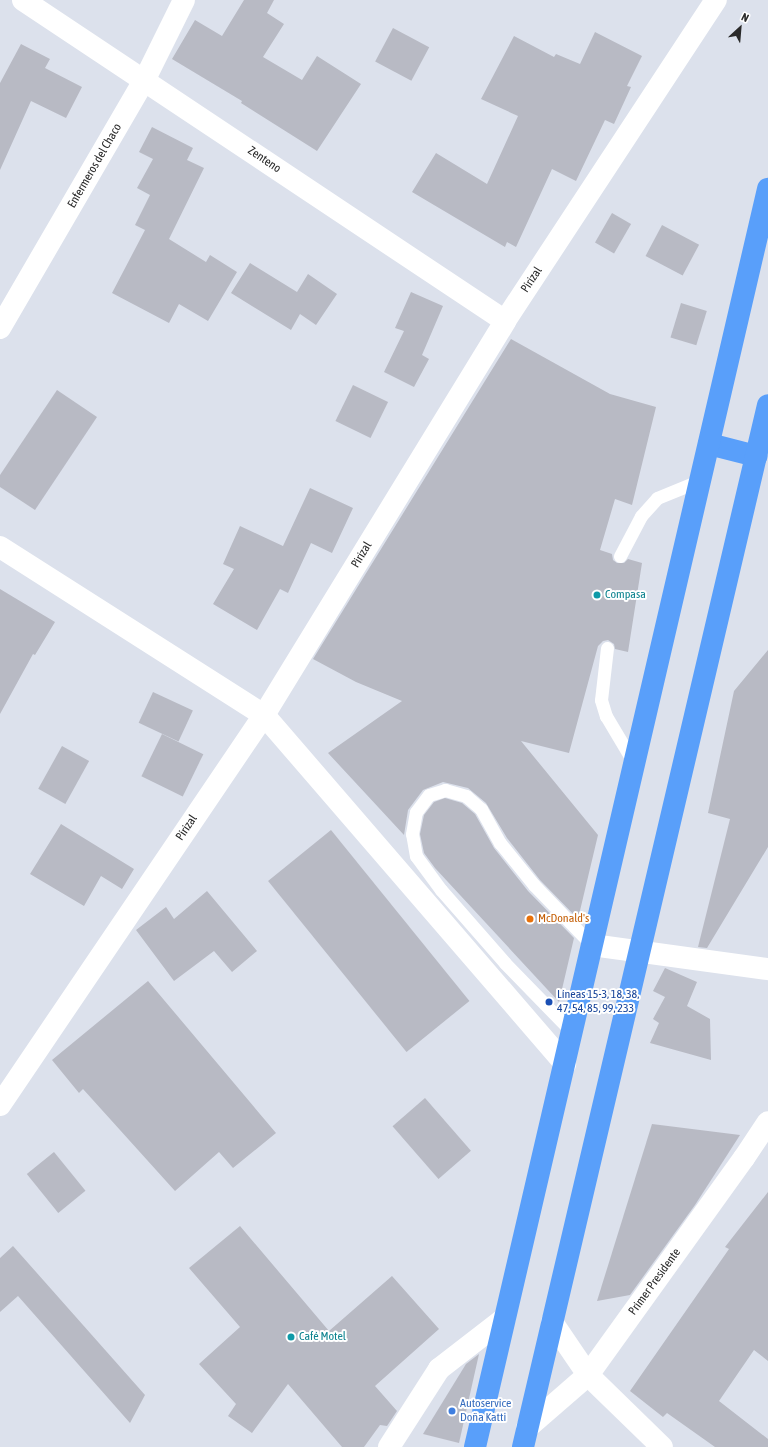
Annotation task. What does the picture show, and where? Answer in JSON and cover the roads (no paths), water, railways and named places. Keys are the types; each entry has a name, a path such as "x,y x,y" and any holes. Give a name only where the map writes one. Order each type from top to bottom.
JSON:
{"highway":[{"path":"475,1447 768,189"},
{"path":"525,1438 768,405"},
{"path":"709,444 756,456"}],"street":[{"name":"Zenteno","path":"23,0 505,321"},
{"name":"Enfermeros del Chaco","path":"0,328 144,81 184,0"},
{"name":"Pirizal","path":"0,1105 264,715 505,321 716,0"},
{"path":"0,547 264,715 565,1064"},
{"path":"592,945 768,969"},
{"name":"Primer Presidente","path":"525,1438 588,1375 744,1158 768,1122"},
{"path":"389,1447 439,1369 505,1318"},
{"path":"552,1322 588,1375 662,1447"}],"lane":[{"path":"620,556 640,516 657,498 700,480"},
{"path":"607,648 602,700 606,716 634,763"},
{"path":"572,1032 505,963 441,890 416,856 412,834 416,812 429,795 445,790 466,796 481,808 500,843 534,885 592,945"}],"place":[{"name":"Compasa","path":"597,595"},
{"name":"McDonald's","path":"530,919"},
{"name":"Líneas 15-3, 18, 38, 47, 54, 85, 99, 233","path":"549,1002"},
{"name":"Café Motel","path":"291,1337"},
{"name":"Autoservice Doña Katti","path":"452,1411"}]}
